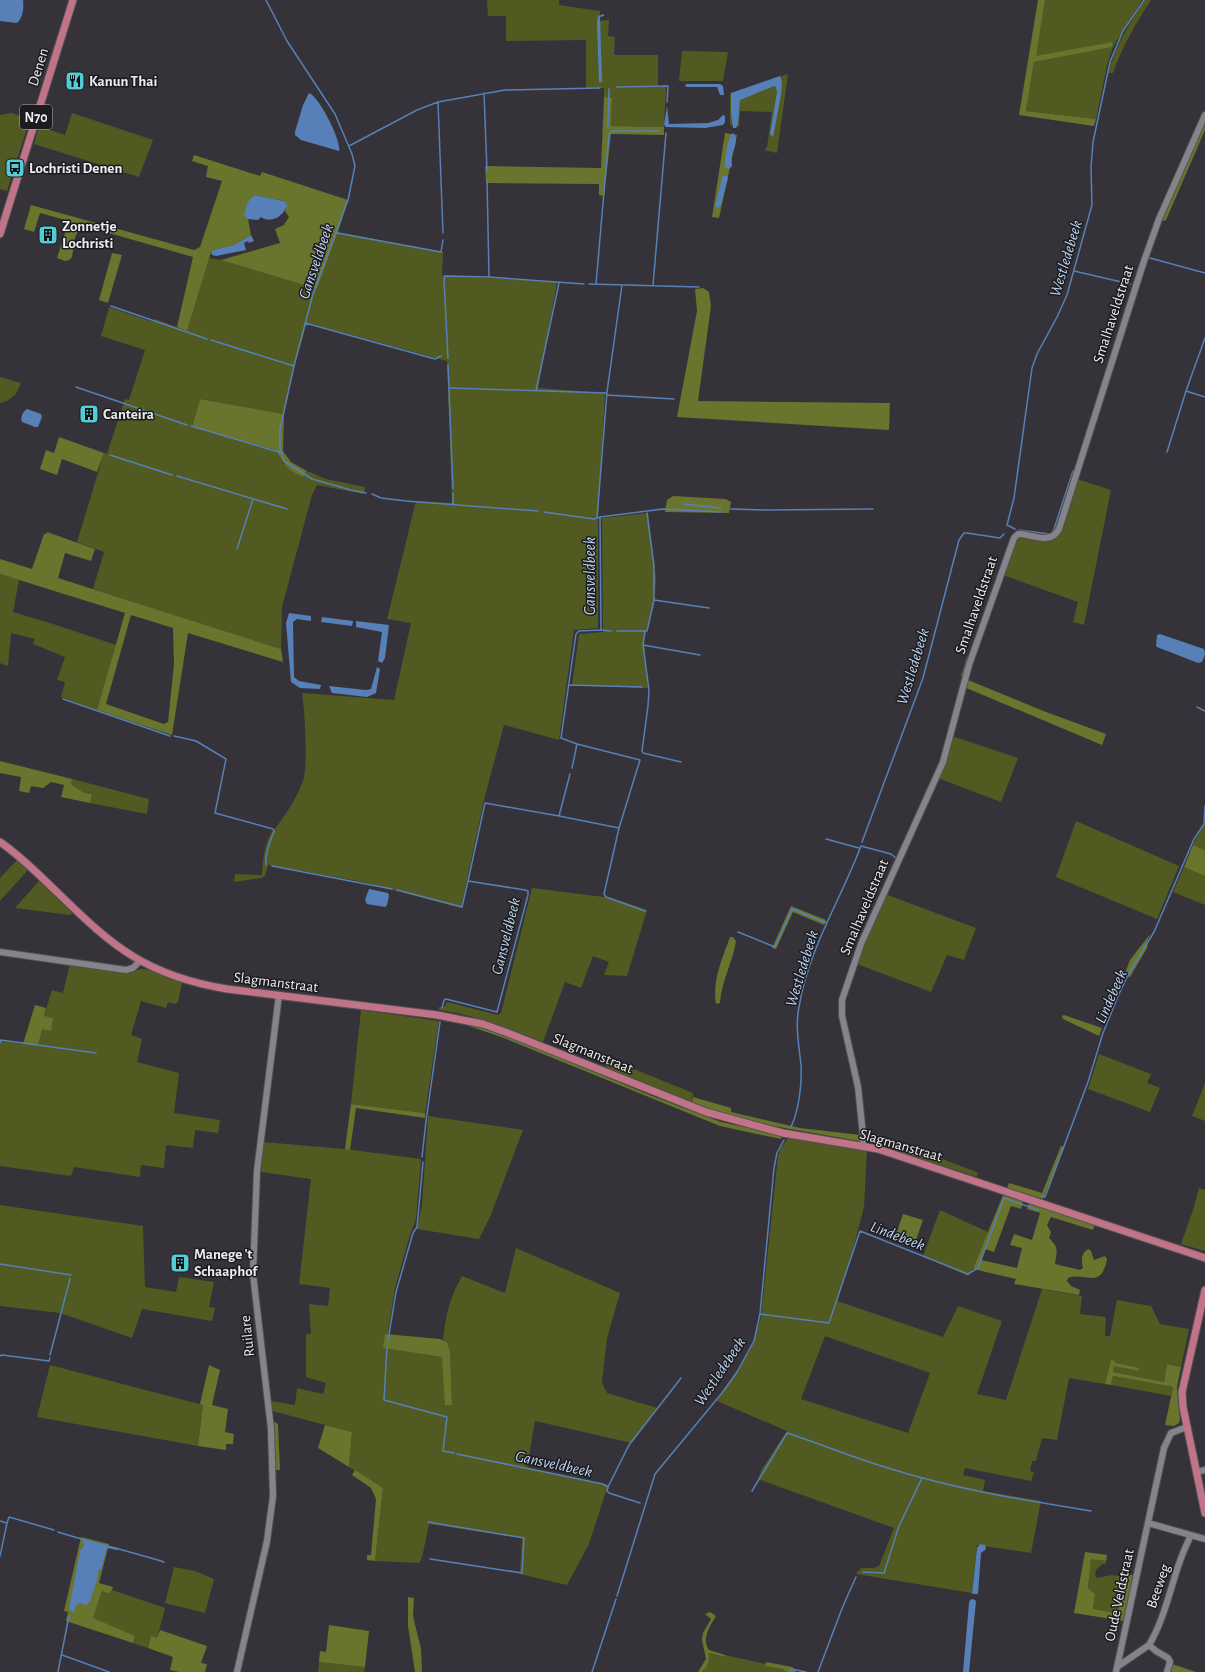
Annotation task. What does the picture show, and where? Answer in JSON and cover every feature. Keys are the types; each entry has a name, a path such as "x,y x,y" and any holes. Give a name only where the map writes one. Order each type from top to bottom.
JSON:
{"main road":[{"name":"Denen","path":"0,234 73,0"},
{"name":"Slagmanstraat","path":"0,842 24,861 96,930 140,961 164,972 198,983 227,989 437,1014 471,1021 508,1033 712,1114 783,1133 863,1146 1205,1258"},
{"path":"1205,1290 1182,1392 1187,1427 1201,1471 1205,1513"}],"street":[{"name":"Smalhaveldstraat","path":"863,1146 864,1135 858,1087 842,1016 842,1000 864,937 943,762 969,665 1014,538 1018,534 1050,538 1054,536 1059,528 1143,264 1159,219 1205,115"},
{"path":"0,952 126,970 133,968 140,961"},
{"name":"Ruilare","path":"237,1672 267,1541 273,1496 271,1429 253,1274 257,1171 279,995"},
{"name":"Oude Veldstraat","path":"1117,1670 1168,1437 1175,1431 1187,1427"},
{"path":"1148,1523 1205,1539"},
{"name":"Beeweg","path":"1149,1645 1168,1600 1180,1560 1191,1535"},
{"path":"1117,1670 1149,1645 1168,1658 1170,1662 1167,1672"}],"green space":[{"path":"487,0 559,0 559,5 600,11 600,21 609,20 608,36 615,37 614,55 658,55 658,86 666,86 664,127 611,126 612,98 604,97 604,88 586,88 586,40 506,41 506,16 488,16"},
{"path":"1038,0 1045,0 1036,56 1112,42 1113,47 1034,62 1026,111 1096,119 1094,126 1019,115"},
{"path":"1045,0 1142,0 1113,47 1112,42 1035,57"},
{"path":"1145,0 1151,0 1130,35 1113,73 1108,73 1115,53 1124,35"},
{"path":"1113,47 1107,65 1096,119 1026,111 1034,62"},
{"path":"682,51 728,52 723,81 679,81"},
{"path":"788,74 777,153 764,150 767,147 772,112 740,111 739,127 730,125 730,94"},
{"path":"604,97 612,98 611,126 664,127 664,135 611,134 604,196 599,195 599,184 486,183 485,166 601,168"},
{"path":"11,113 30,119 7,191 0,189 0,115"},
{"path":"72,113 153,140 139,177 34,144 39,126 65,135"},
{"path":"1205,119 1205,130 1166,220 1161,220"},
{"path":"725,133 737,135 719,218 712,217"},
{"path":"194,155 260,176 262,172 348,200 317,289 221,260 280,243 275,229 284,225 289,217 285,211 286,205 284,201 255,195 244,216 248,219 251,235 234,245 213,250 211,252 187,331 177,327 193,257 81,225 75,237 72,257 65,261 57,258 69,221 40,213 34,232 24,229 31,205 194,250 200,247 222,181 206,177 208,166 192,161"},
{"path":"338,232 443,252 442,275 557,282 538,388 605,393 598,518 598,628 574,630 559,740 504,725 484,800 461,908 363,882 268,865 265,876 261,878 234,882 235,874 262,875 264,853 271,833 292,805 303,781 305,774 306,751 302,693 394,700 411,623 387,619 416,501 452,503 447,361 307,323 296,360 284,414 200,399 192,427 276,450 283,463 303,477 307,471 326,479 365,487 364,494 317,485 312,495 282,607 281,649 93,589 104,552 77,542 104,453 107,454 125,399 129,400 145,350 101,336 109,307 153,322 155,319 187,331 209,258 221,260 317,289"},
{"path":"112,253 122,255 108,303 99,300"},
{"path":"703,288 709,292 711,306 698,401 890,403 889,430 677,417 697,311 695,289"},
{"path":"0,377 21,383 16,394 7,401 0,403"},
{"path":"200,399 284,414 283,451 291,462 307,471 303,477 294,472 281,460 276,450 192,427"},
{"path":"59,437 104,453 97,472 62,459 57,475 40,469 46,450 54,453"},
{"path":"1077,479 1111,490 1084,625 1073,622 1078,602 1003,575 1015,539 1026,537 1047,540 1058,537"},
{"path":"673,496 726,499 731,502 729,513 665,512 667,500"},
{"path":"648,513 656,579 654,605 644,641 648,688 572,685 579,634 603,632 602,518"},
{"path":"47,532 95,549 91,561 65,553 58,578 281,649 283,662 188,633 172,735 97,710 125,613 0,574 0,559 32,569 44,534","holes":["131,615 173,628 174,664 168,722 164,724 106,704"]},
{"path":"0,574 19,580 13,612 116,645 97,710 61,697 65,682 57,680 65,657 33,644 35,639 11,633 8,666 0,663"},
{"path":"967,657 974,658 968,680 1046,712 1106,734 1102,745 964,687 967,678 961,676"},
{"path":"952,736 1018,758 1001,802 938,778"},
{"path":"0,761 72,779 71,784 73,786 84,792 92,794 90,803 61,797 64,785 51,782 43,788 31,786 29,793 19,791 21,777 0,773"},
{"path":"72,779 149,799 147,814 90,803 92,794 84,792 73,786 71,784"},
{"path":"1076,821 1179,866 1157,919 1056,877"},
{"path":"1205,821 1205,850 1193,845"},
{"path":"1193,845 1205,850 1205,876 1184,867"},
{"path":"17,860 28,870 0,901 0,878"},
{"path":"1184,867 1205,876 1205,905 1173,892"},
{"path":"39,881 72,913 70,915 15,908"},
{"path":"532,888 612,898 647,910 627,976 604,975 609,962 593,956 581,988 565,982 543,1042 504,1027 466,1015 439,1010 439,1007 444,1007 447,1002 498,1015 501,1013"},
{"path":"885,894 976,928 964,960 947,955 931,992 857,964"},
{"path":"791,906 826,920 824,925 793,912 776,949 772,948"},
{"path":"1150,934 1146,944 1148,946 1130,977 1124,976 1130,960"},
{"path":"730,937 733,937 736,941 722,987 720,1003 716,1004 715,987 721,962"},
{"path":"70,964 131,973 140,969 146,969 182,983 178,1002 175,1004 168,1002 166,1008 141,1001 131,1035 142,1039 137,1062 179,1073 174,1113 220,1120 218,1133 195,1130 193,1148 166,1145 164,1168 141,1165 140,1177 74,1167 71,1176 0,1166 1,1041 38,1046 42,1028 51,1031 44,1016 52,990 63,993"},
{"path":"35,1005 46,1008 44,1016 53,1018 51,1031 42,1029 38,1046 23,1044"},
{"path":"361,1010 439,1021 425,1113 351,1104"},
{"path":"1064,1015 1102,1028 1099,1036 1063,1019 1062,1016"},
{"path":"443,1019 483,1027 503,1034 652,1096 721,1122 782,1135 781,1139 720,1126 504,1038 463,1024 443,1021"},
{"path":"1099,1054 1151,1074 1147,1083 1160,1088 1150,1112 1088,1089"},
{"path":"607,1058 693,1093 692,1103 607,1068 605,1065"},
{"path":"1205,1083 1205,1121 1192,1116"},
{"path":"693,1097 731,1108 731,1112 800,1128 860,1135 859,1141 757,1123 730,1116 692,1103"},
{"path":"351,1104 425,1113 425,1118 356,1108 350,1150 345,1149"},
{"path":"428,1116 523,1130 490,1217 479,1239 417,1229 422,1205"},
{"path":"789,1137 867,1150 864,1207 849,1264 837,1301 943,1337 958,1306 1002,1321 977,1394 1006,1400 1042,1289 1082,1296 1080,1314 1106,1317 1105,1336 1110,1336 1117,1300 1151,1306 1160,1324 1189,1329 1181,1367 1167,1364 1164,1382 1113,1372 1114,1366 1138,1371 1115,1363 1111,1360 1105,1384 1069,1378 1057,1440 1042,1438 1036,1461 1032,1461 1030,1471 1034,1472 1031,1481 965,1468 963,1475 985,1480 983,1491 1041,1501 1031,1553 977,1545 972,1593 856,1574 861,1568 874,1568 879,1566 894,1528 758,1479 762,1469 787,1431 717,1401 749,1352 754,1342 761,1317 778,1156 781,1148","holes":["825,1336 930,1373 908,1433 801,1399"]},
{"path":"886,1138 974,1171 978,1173 977,1177 884,1147"},
{"path":"263,1142 345,1149 421,1159 416,1219 395,1288 388,1334 386,1334 384,1348 442,1357 452,1405 450,1351 447,1342 443,1340 445,1322 449,1307 462,1276 505,1293 516,1248 620,1293 607,1338 602,1383 607,1393 657,1408 632,1443 535,1421 527,1467 608,1485 589,1544 567,1585 520,1574 522,1538 429,1524 422,1558 419,1563 375,1561 383,1488 349,1467 352,1432 272,1411 271,1401 295,1405 297,1388 323,1394 326,1383 306,1377 306,1334 311,1334 309,1304 328,1306 330,1288 299,1284 311,1179 261,1172"},
{"path":"1061,1146 1064,1147 1043,1199 1007,1188 1009,1183 1042,1193"},
{"path":"1199,1188 1205,1190 1205,1251 1181,1244"},
{"path":"1003,1195 1023,1201 1021,1209 1011,1206 994,1252 985,1249 981,1260 1017,1268 1022,1248 1010,1245 1014,1234 1032,1240 1040,1213 1027,1209 1029,1203 1095,1224 1093,1230 1051,1217 1047,1225 1051,1232 1049,1238 1056,1247 1055,1264 1080,1270 1083,1268 1083,1254 1089,1249 1094,1260 1105,1256 1107,1259 1101,1274 1092,1278 1074,1276 1068,1278 1067,1281 1071,1286 1080,1290 1079,1295 1014,1284 1016,1279 973,1269"},
{"path":"0,1205 143,1226 145,1287 176,1292 179,1277 214,1282 209,1307 215,1308 212,1321 142,1309 132,1338 60,1313 0,1306"},
{"path":"940,1210 988,1232 973,1269 968,1276 923,1256"},
{"path":"903,1214 923,1220 916,1240 896,1234"},
{"path":"385,1334 440,1339 447,1342 450,1351 452,1405 445,1405 442,1357 383,1348"},
{"path":"1111,1360 1115,1361 1115,1363 1139,1368 1138,1371 1114,1366 1113,1372 1164,1382 1167,1364 1181,1367 1177,1387 1180,1419 1179,1423 1174,1426 1165,1425 1173,1387 1113,1376 1111,1385 1105,1384"},
{"path":"50,1365 203,1405 198,1446 37,1417"},
{"path":"209,1365 220,1370 212,1405 228,1409 225,1432 234,1434 233,1444 226,1444 226,1450 198,1446 203,1405 200,1404"},
{"path":"1113,1376 1173,1387 1171,1396 1111,1385"},
{"path":"273,1421 278,1424 280,1470 275,1470"},
{"path":"325,1425 352,1432 349,1467 318,1448"},
{"path":"355,1470 383,1488 375,1561 367,1560 367,1555 371,1555 376,1499 371,1488 352,1475"},
{"path":"81,1537 109,1544 99,1583 113,1587 110,1594 102,1591 93,1618 135,1636 133,1643 66,1621 68,1612 64,1611"},
{"path":"1085,1552 1107,1555 1106,1561 1091,1559 1088,1588 1095,1594 1093,1609 1118,1613 1120,1599 1116,1595 1127,1581 1123,1575 1134,1575 1124,1621 1074,1613"},
{"path":"1091,1558 1106,1561 1106,1564 1102,1564 1096,1570 1095,1575 1097,1578 1112,1575 1125,1577 1127,1581 1125,1586 1118,1591 1118,1597 1120,1599 1118,1613 1093,1609 1095,1594 1088,1588"},
{"path":"174,1567 195,1571 214,1579 205,1613 165,1603"},
{"path":"112,1590 165,1608 157,1638 151,1636 148,1648 133,1643 135,1636 92,1619 102,1591 110,1594"},
{"path":"408,1597 414,1598 413,1616 421,1649 422,1672 415,1672 408,1626"},
{"path":"710,1612 716,1616 707,1633 707,1646 709,1650 725,1655 725,1657 709,1653 707,1666 702,1672 698,1672 706,1659 702,1640 703,1633 711,1619 705,1614"},
{"path":"329,1625 369,1631 365,1667 319,1662 320,1651 326,1652"},
{"path":"160,1630 207,1646 201,1663 207,1664 205,1672 179,1672 170,1670 173,1657 148,1648 151,1636 157,1638"},
{"path":"709,1653 765,1664 765,1666 783,1669 786,1672 702,1672 709,1658"},
{"path":"319,1662 365,1667 364,1672 318,1672"},
{"path":"766,1662 792,1667 796,1672 786,1672 783,1669 765,1666"},
{"path":"1172,1664 1196,1672 1170,1672"}],"water":[{"path":"0,0 23,0 23,13 17,23 0,21"},
{"path":"604,14 604,16 600,17 602,82 599,82 597,23 598,16"},
{"path":"780,76 782,82 781,95 773,137 770,134 777,92 776,87 774,86 740,100 738,124 736,128 733,128 731,93"},
{"path":"686,84 720,84 723,86 724,95 720,95 717,87 687,87 685,86"},
{"path":"309,93 324,110 337,139 339,151 301,140 295,135 303,105"},
{"path":"667,106 669,124 708,123 718,120 723,115 725,116 725,122 723,125 705,128 666,127 664,125"},
{"path":"733,133 736,141 732,156 732,166 729,169 725,167 725,159 728,143"},
{"path":"723,175 727,176 728,178 721,205 718,208 715,206"},
{"path":"255,195 284,201 287,205 277,218 269,220 261,217 258,220 248,219 244,216 246,207 250,199"},
{"path":"251,235 254,241 244,243 246,250 216,256 212,255 211,252 213,250 234,245"},
{"path":"27,409 41,414 42,417 38,427 22,422 22,415"},
{"path":"289,613 311,616 311,621 297,619 293,622 294,677 299,681 321,685 320,689 300,688 291,682 286,623"},
{"path":"322,617 353,621 352,626 321,622"},
{"path":"356,621 389,625 385,658 382,663 378,661 382,632 356,627"},
{"path":"1160,634 1204,649 1205,654 1202,662 1198,663 1157,647 1157,635"},
{"path":"377,667 380,669 376,693 367,697 332,693 329,686 366,690 371,689"},
{"path":"369,889 388,893 389,896 385,907 367,904 365,900"},
{"path":"82,1540 119,1548 117,1550 107,1548 101,1569 98,1571 91,1600 86,1605 80,1603 77,1604 73,1613 69,1609 80,1551 84,1546"},
{"path":"980,1544 985,1545 986,1549 981,1553 978,1594 972,1594 977,1548"},
{"path":"973,1599 976,1601 969,1672 963,1672 969,1603 970,1600"}],"waterway":[{"name":"Gansveldbeek","path":"266,0 287,41 335,114 352,154 355,166 348,200 313,294 294,366 280,429 280,448 284,461 312,479 366,493"},
{"name":"Westledebeek","path":"1015,529 1007,525 1014,498 1032,368 1037,354 1067,295 1092,205 1091,167 1093,142 1110,62 1123,31 1144,0"},
{"path":"617,87 668,86 667,102"},
{"path":"349,146 417,110 438,102 505,90 600,88"},
{"path":"608,127 609,89"},
{"path":"484,93 487,171"},
{"path":"438,102 443,233"},
{"path":"596,284 609,134 612,131 658,131"},
{"path":"653,285 666,133"},
{"path":"487,180 489,276"},
{"path":"337,233 441,252 443,240"},
{"path":"1150,258 1205,273"},
{"path":"1074,271 1130,284"},
{"path":"448,358 445,276 488,277 584,284"},
{"path":"536,391 559,283"},
{"path":"589,284 699,287"},
{"path":"597,518 607,392 622,285"},
{"path":"111,306 207,339"},
{"path":"305,323 435,359 441,356"},
{"path":"1205,338 1186,391 1205,397"},
{"path":"211,340 294,366"},
{"path":"448,365 453,489"},
{"path":"76,387 187,425"},
{"path":"450,388 606,393"},
{"path":"1167,452 1186,391"},
{"path":"607,395 674,399"},
{"path":"191,426 282,453"},
{"path":"110,455 172,475"},
{"path":"1053,532 1073,471"},
{"path":"177,476 287,509"},
{"path":"453,493 453,505"},
{"name":"Gansveldbeek","path":"372,494 381,498 406,501 538,511"},
{"path":"237,549 253,499"},
{"path":"683,504 721,508"},
{"name":"Gansveldbeek","path":"544,512 594,519 663,509 721,512"},
{"path":"731,509 873,509"},
{"path":"647,513 654,566 654,600"},
{"name":"Gansveldbeek","path":"572,768 577,744 561,738 576,634 579,631 601,630 600,517"},
{"path":"1019,530 1049,534"},
{"name":"Westledebeek","path":"862,842 923,678 959,540 964,533 1000,538 1004,534"},
{"path":"617,631 647,631 654,600 709,608"},
{"path":"601,630 611,631"},
{"path":"645,631 643,645 700,655"},
{"path":"643,645 649,690 642,751 643,753 681,762"},
{"path":"569,685 642,687"},
{"path":"63,699 170,736"},
{"name":"Lindebeek","path":"1197,707 1205,711"},
{"path":"174,736 196,741 226,759 215,813 273,829 274,831 267,852 266,865"},
{"path":"577,744 640,760 619,828 604,894 606,897 645,911"},
{"name":"Gansveldbeek","path":"442,1008 444,1000 446,999 497,1012 528,895 528,891 525,890 468,881 485,803 559,816 570,774"},
{"name":"Lindebeek","path":"1042,1196 1045,1197 1088,1082 1103,1033 1119,994 1128,975 1154,932 1194,839 1204,824 1205,806"},
{"path":"559,816 619,828"},
{"path":"826,839 859,848"},
{"name":"Westledebeek","path":"791,1127 798,1105 801,1080 797,1029 798,1014 803,986 817,945 861,846 891,854 896,858"},
{"path":"272,866 392,889"},
{"path":"397,890 462,907 468,881"},
{"path":"738,932 775,947 792,909 827,923"},
{"name":"Gansveldbeek","path":"422,1157 440,1022"},
{"path":"0,1043 1,1040 96,1053"},
{"name":"Westledebeek","path":"617,1596 655,1474 722,1393 737,1372 754,1341 760,1314 774,1168 777,1153 784,1140"},
{"name":"Gansveldbeek","path":"388,1341 396,1292 413,1233 417,1227 423,1162"},
{"name":"Lindebeek","path":"760,1314 829,1323 860,1231 968,1274 978,1268 1004,1198 1038,1210"},
{"path":"0,1264 71,1275"},
{"path":"50,1355 70,1279"},
{"name":"Gansveldbeek","path":"387,1347 384,1400 447,1417 443,1451 454,1453"},
{"path":"0,1356 49,1361 50,1358"},
{"path":"608,1487 629,1445 681,1378"},
{"path":"752,1491 787,1433 875,1464 938,1482 1014,1498 1091,1511"},
{"name":"Gansveldbeek","path":"457,1454 603,1484 608,1487 607,1491 609,1493 640,1503"},
{"path":"863,1572 884,1573 899,1526 922,1478"},
{"path":"0,1521 7,1523 9,1517 54,1530"},
{"path":"428,1522 524,1538 522,1573 430,1559"},
{"path":"0,1556 7,1523"},
{"path":"58,1532 164,1562"},
{"path":"818,1672 843,1606 856,1577"},
{"name":"Westledebeek","path":"592,1672 616,1599"},
{"path":"58,1672 69,1616"},
{"path":"62,1655 109,1672"},
{"path":"790,1672 791,1669 806,1672"}],"place":[{"name":"Kanun Thai","path":"75,81"},
{"name":"Lochristi Denen","path":"15,168"},
{"name":"Zonnetje Lochristi","path":"48,235"},
{"name":"Canteira","path":"89,414"},
{"name":"Manege 't Schaaphof","path":"180,1263"}]}
